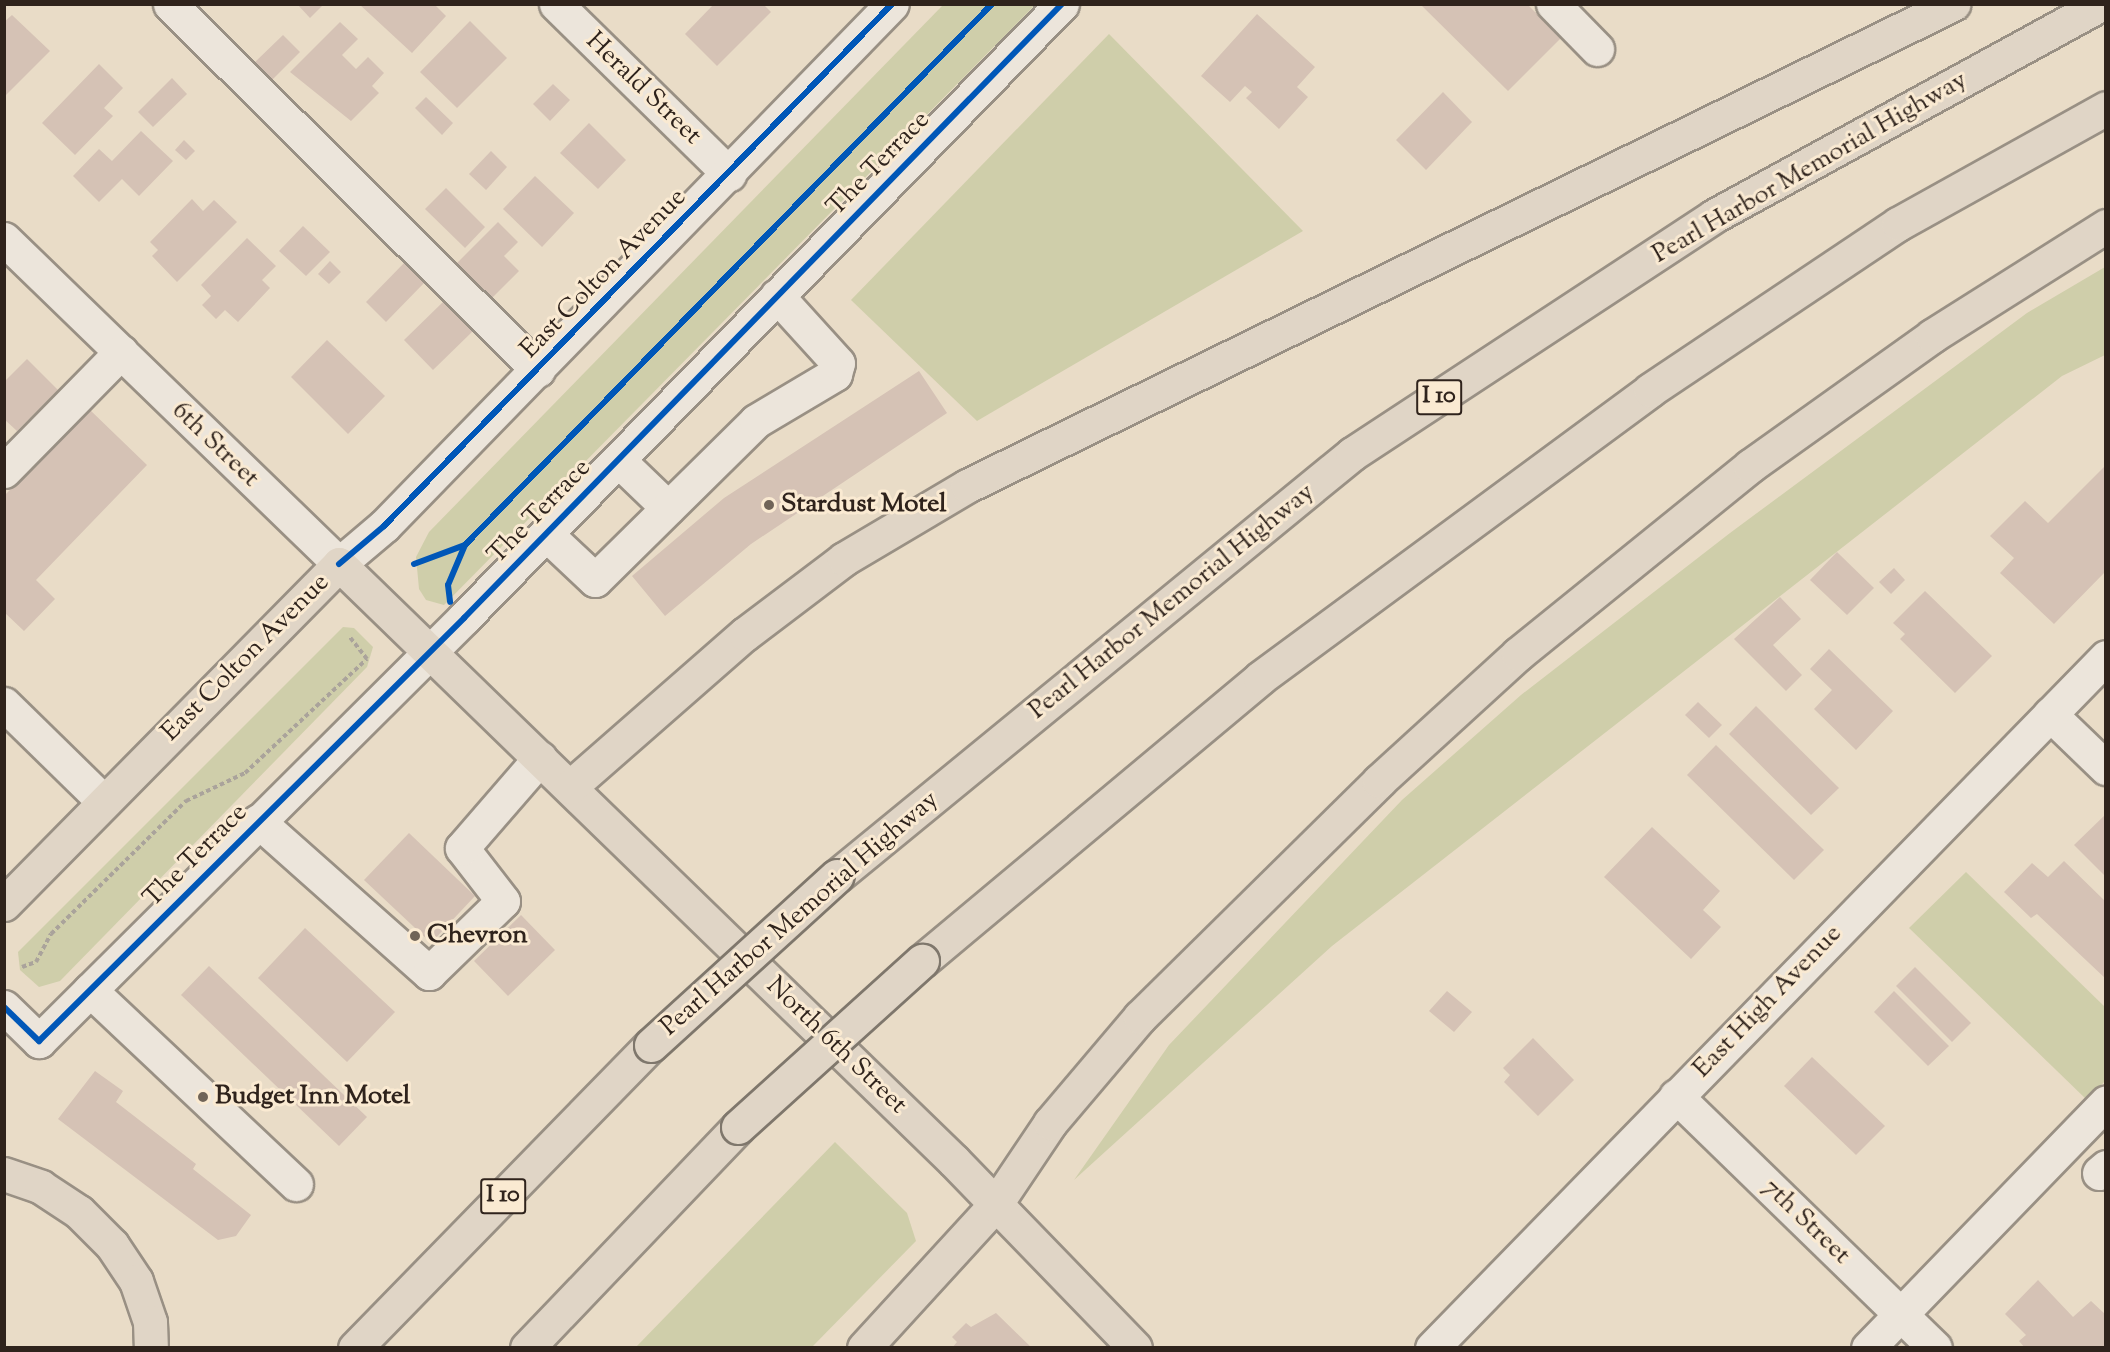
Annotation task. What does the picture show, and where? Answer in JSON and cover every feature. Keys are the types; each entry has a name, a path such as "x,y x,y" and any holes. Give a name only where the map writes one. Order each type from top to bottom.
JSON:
{"main road":[{"path":"570,787 745,634 835,566 967,486 1953,4"},
{"name":"Pearl Harbor Memorial Highway","path":"355,1347 651,1046 837,876 1352,454 1714,216 2101,4"},
{"path":"527,1347 738,1127 922,961 1260,678 1650,390 1898,224 2106,108"},
{"path":"864,1347 996,1205 1050,1123 1140,1017 1379,781 1518,654 1750,466 1932,336 2106,226"},
{"name":"6th Street","path":"339,564 429,648"},
{"name":"East Colton Avenue","path":"4,904 339,564"},
{"name":"North 6th Street","path":"429,648 996,1205 1135,1347"},
{"path":"4,1174 40,1187 79,1212 112,1245 136,1281 150,1323 151,1347"}],"street":[{"path":"170,4 538,370"},
{"name":"Herald Street","path":"556,4 729,174"},
{"name":"East Colton Avenue","path":"339,564 384,526 892,4"},
{"name":"The Terrace","path":"4,1008 39,1041 429,648 546,534 1062,4"},
{"path":"1553,4 1598,49"},
{"name":"6th Street","path":"4,239 339,564"},
{"path":"546,534 595,580 756,421 835,374 838,363 777,296"},
{"path":"4,471 121,352"},
{"path":"618,460 668,508"},
{"name":"East High Avenue","path":"1432,1347 2106,657"},
{"path":"4,704 104,802"},
{"path":"2050,714 2106,768"},
{"path":"258,821 429,973 503,901 462,848 540,758"},
{"path":"90,990 296,1184"},
{"name":"7th Street","path":"1676,1096 1935,1347"},
{"path":"1868,1347 2106,1102"}],"path":[{"path":"22,967 36,962 51,934 186,801 245,773 367,659 350,637"}],"green space":[{"path":"943,5 1035,5 444,605 426,600 419,589 416,557 429,532"},
{"path":"1109,34 1303,231 977,421 851,300"},
{"path":"2105,267 2105,355 2062,376 1332,946 1074,1180 1169,1045 1402,800 1521,695 1730,533 2027,313"},
{"path":"343,627 354,628 373,647 367,667 60,981 39,987 20,970 18,952"},
{"path":"1966,872 2105,1007 2105,1081 2087,1100 1909,928"},
{"path":"835,1142 907,1213 916,1241 812,1347 636,1347"}],"building":[{"path":"297,4 324,4 310,18"},
{"path":"359,4 434,4 446,16 412,53"},
{"path":"714,4 763,4 771,12 717,66 685,34"},
{"path":"1420,4 1527,4 1561,38 1508,91"},
{"path":"1257,14 1315,67 1297,87 1308,97 1279,129 1246,98 1252,92 1245,86 1230,102 1201,76"},
{"path":"12,15 50,51 4,97 4,22"},
{"path":"470,21 507,58 457,108 420,72"},
{"path":"340,22 358,39 342,55 356,69 368,57 384,73 372,86 379,93 351,121 290,72"},
{"path":"283,35 300,52 270,82 252,65"},
{"path":"99,64 123,88 104,108 113,116 75,155 42,123"},
{"path":"172,78 187,94 153,127 138,112"},
{"path":"553,84 570,100 550,121 533,104"},
{"path":"1443,92 1472,122 1426,170 1396,140"},
{"path":"426,97 453,123 442,135 415,108"},
{"path":"589,123 626,160 598,189 560,153"},
{"path":"141,131 173,161 139,196 122,179 99,202 73,176 99,149 112,161"},
{"path":"184,140 195,151 186,160 175,150"},
{"path":"491,151 507,167 486,190 469,174"},
{"path":"535,176 574,213 542,247 503,209"},
{"path":"446,188 485,227 465,248 425,209"},
{"path":"192,199 203,211 214,200 237,222 177,282 152,256 158,250 150,242"},
{"path":"498,222 518,242 504,256 519,271 492,298 457,263"},
{"path":"303,226 330,252 306,276 279,251"},
{"path":"247,238 276,266 262,280 270,288 238,322 225,310 216,319 202,305 211,296 201,285"},
{"path":"330,261 341,272 329,284 318,274"},
{"path":"405,262 425,282 386,322 366,302"},
{"path":"444,301 473,331 433,370 404,340"},
{"path":"327,340 385,396 348,434 291,377"},
{"path":"27,359 58,390 17,431 4,419 4,382"},
{"path":"919,371 947,413 751,544 665,616 632,576 724,498"},
{"path":"89,409 147,465 36,580 55,599 24,631 4,612 4,496"},
{"path":"2106,465 2106,571 2054,624 2000,573 2014,558 1990,536 2025,501 2048,523"},
{"path":"1837,552 1874,588 1847,615 1810,580"},
{"path":"1894,568 1905,580 1891,594 1879,582"},
{"path":"1925,591 1992,656 1955,693 1900,639 1905,634 1893,623"},
{"path":"1780,597 1801,619 1773,645 1802,675 1786,691 1734,639"},
{"path":"1829,649 1893,711 1856,750 1814,709 1832,690 1810,669"},
{"path":"1698,702 1722,725 1709,738 1685,715"},
{"path":"1756,706 1839,788 1811,815 1729,734"},
{"path":"1716,745 1824,850 1794,880 1687,775"},
{"path":"2106,814 2106,877 2074,845"},
{"path":"1652,827 1720,891 1703,910 1721,927 1691,959 1604,877"},
{"path":"409,833 475,896 431,943 364,880"},
{"path":"2064,861 2106,902 2106,979 2037,914 2031,918 2004,892 2032,863 2048,877"},
{"path":"521,915 555,950 508,996 474,961"},
{"path":"305,928 395,1012 347,1062 258,978"},
{"path":"209,966 367,1117 339,1146 181,995"},
{"path":"1915,967 1971,1023 1952,1042 1896,986"},
{"path":"1447,991 1472,1012 1454,1032 1429,1011"},
{"path":"1894,991 1949,1046 1928,1066 1874,1012"},
{"path":"1533,1038 1574,1080 1538,1116 1504,1082 1510,1075 1503,1068"},
{"path":"1812,1057 1885,1126 1856,1155 1784,1086"},
{"path":"95,1071 123,1091 116,1102 196,1164 193,1169 251,1215 236,1236 218,1240 58,1119"},
{"path":"2038,1280 2073,1317 2091,1301 2106,1315 2106,1348 2025,1348 2019,1341 2026,1335 2005,1314"},
{"path":"996,1313 1032,1348 952,1348 957,1342 952,1337 966,1323 971,1327"}],"cycle path":[{"path":"339,564 384,526 892,4"},
{"path":"465,545 992,4"},
{"path":"4,1007 39,1041 464,618 1062,4"},
{"path":"414,564 465,545 448,585 450,602"}],"place":[{"name":"Stardust Motel","path":"769,505"},
{"name":"Chevron","path":"415,936"},
{"name":"Budget Inn Motel","path":"203,1097"}]}
